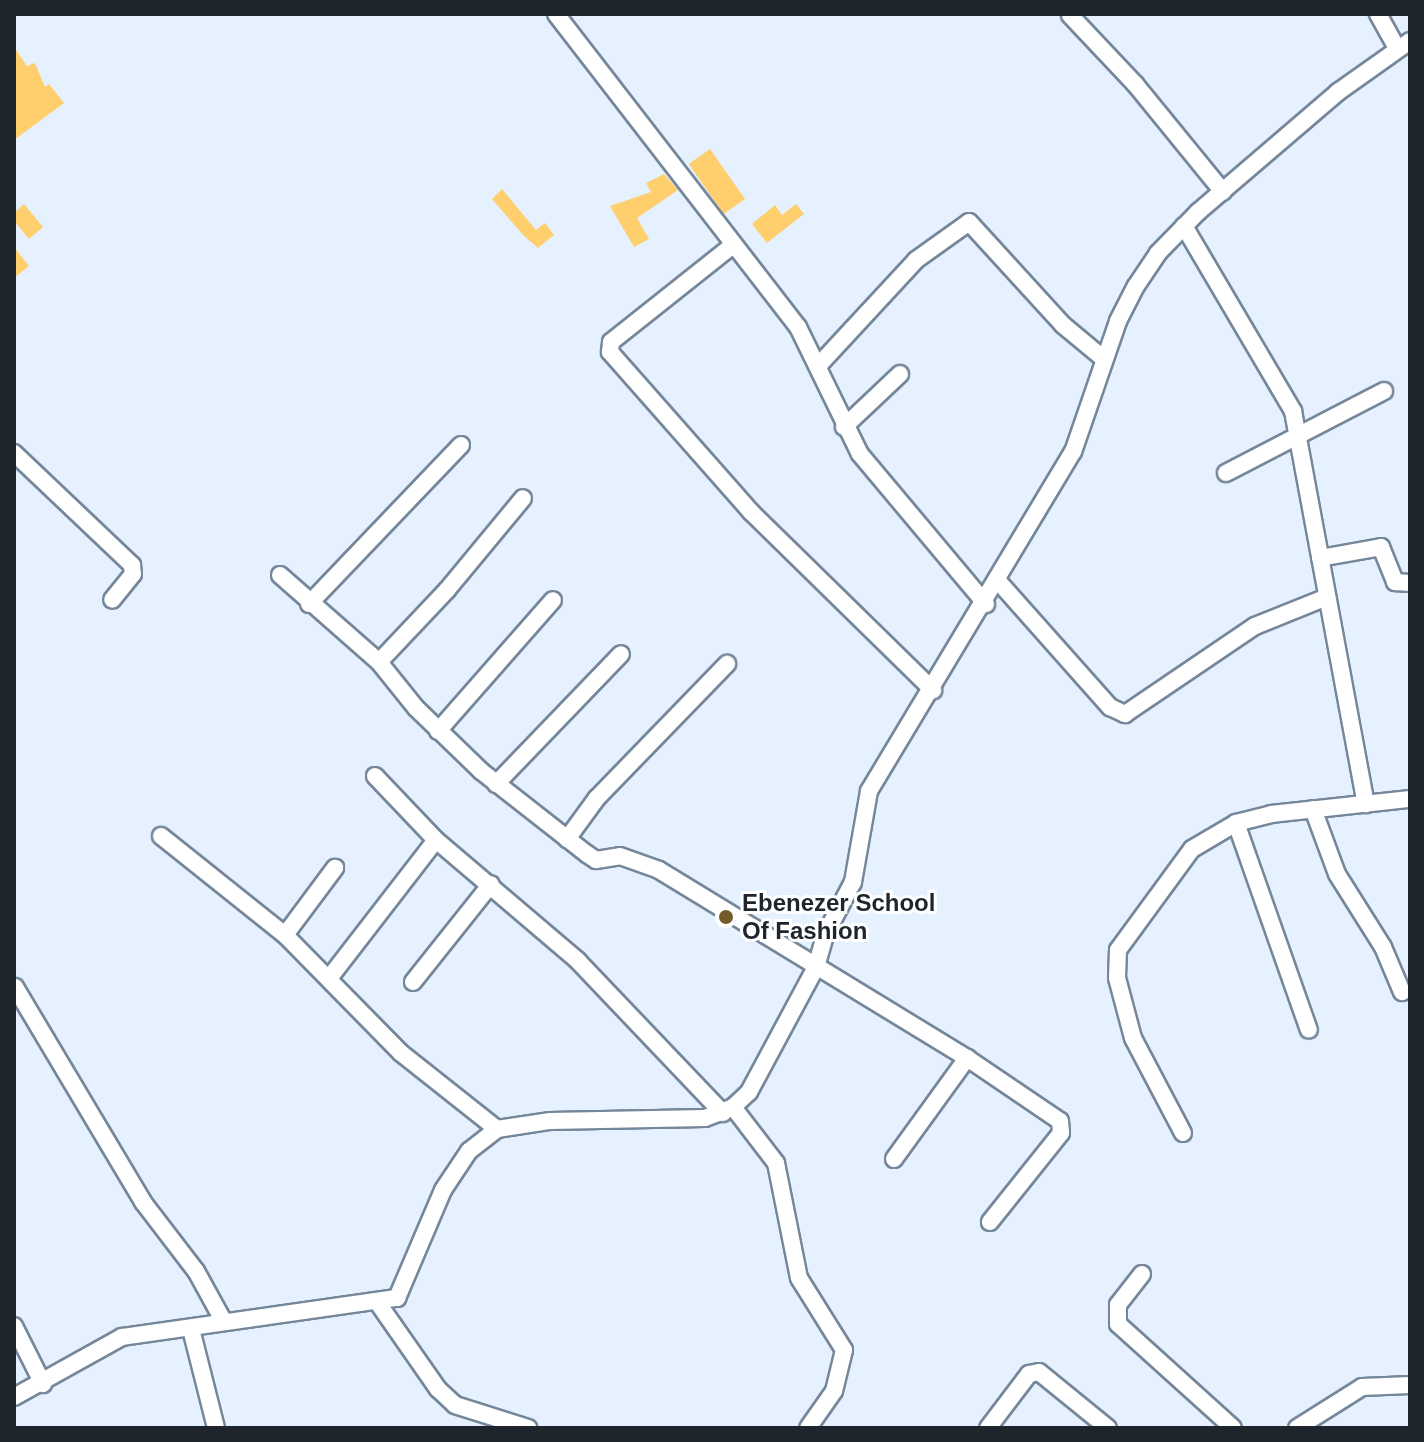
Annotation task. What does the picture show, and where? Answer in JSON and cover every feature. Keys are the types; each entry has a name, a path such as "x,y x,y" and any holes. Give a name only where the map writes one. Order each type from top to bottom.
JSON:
{"street":[{"path":"556,14 733,245 773,291 818,366 844,427 860,454 986,604"},
{"path":"14,1397 43,1384 108,1341 397,1298 443,1190 469,1151 497,1129 550,1121 705,1118 728,1110 761,1073 816,967 825,935 853,882 869,791 986,604 1081,435 1104,359 1136,286 1184,226 1338,92 1407,44 1378,14"},
{"path":"1070,15 1135,84 1223,192"},
{"path":"818,366 916,260 969,222 1063,325 1104,359"},
{"path":"1184,226 1286,395 1366,804"},
{"path":"733,245 611,342 610,352 751,512 933,690"},
{"path":"844,427 900,374"},
{"path":"1226,473 1384,391"},
{"path":"309,604 461,445"},
{"path":"14,453 132,565 133,574 112,600"},
{"path":"379,662 447,590 523,498"},
{"path":"1320,558 1381,547 1395,582 1410,583"},
{"path":"280,575 309,604 379,662 438,731 496,784 596,860 620,856 659,870 967,1058 1063,1127 990,1222"},
{"path":"998,581 1110,707 1125,714 1255,626 1327,597"},
{"path":"438,731 553,600"},
{"path":"496,784 621,654"},
{"path":"567,839 597,798 727,664"},
{"path":"375,776 436,840 578,961 728,1110 776,1163 799,1278 844,1350 834,1391 809,1428"},
{"path":"1183,1133 1133,1038 1117,978 1118,950 1192,849 1236,823 1313,809 1410,799"},
{"path":"1313,809 1337,874 1383,947 1402,992"},
{"path":"1236,823 1309,1030"},
{"path":"161,836 285,935 330,977 401,1053 497,1129"},
{"path":"330,977 436,840"},
{"path":"285,935 335,868"},
{"path":"413,982 491,884"},
{"path":"15,987 143,1202 196,1271 224,1322"},
{"path":"894,1159 967,1058"},
{"path":"1142,1274 1118,1305 1118,1324 1233,1428"},
{"path":"378,1303 438,1389 455,1405 528,1428"},
{"path":"14,1326 43,1384"},
{"path":"191,1329 216,1428"},
{"path":"988,1428 1029,1374 1039,1372 1108,1428"},
{"path":"1297,1428 1362,1387 1410,1385"}],"building":[{"path":"14,47 27,66 35,63 45,87 49,84 64,103 14,140"},
{"path":"710,149 745,199 724,214 689,164"},
{"path":"664,174 678,190 637,218 649,239 634,247 610,206 651,192 646,183"},
{"path":"502,189 536,230 545,223 554,235 538,248 523,235 492,199"},
{"path":"24,204 43,227 29,239 14,221 14,213"},
{"path":"796,204 804,214 767,243 752,224 775,205 782,215"},
{"path":"14,247 29,266 14,278"}],"place":[{"name":"Ebenezer School Of Fashion","path":"726,917"}]}
